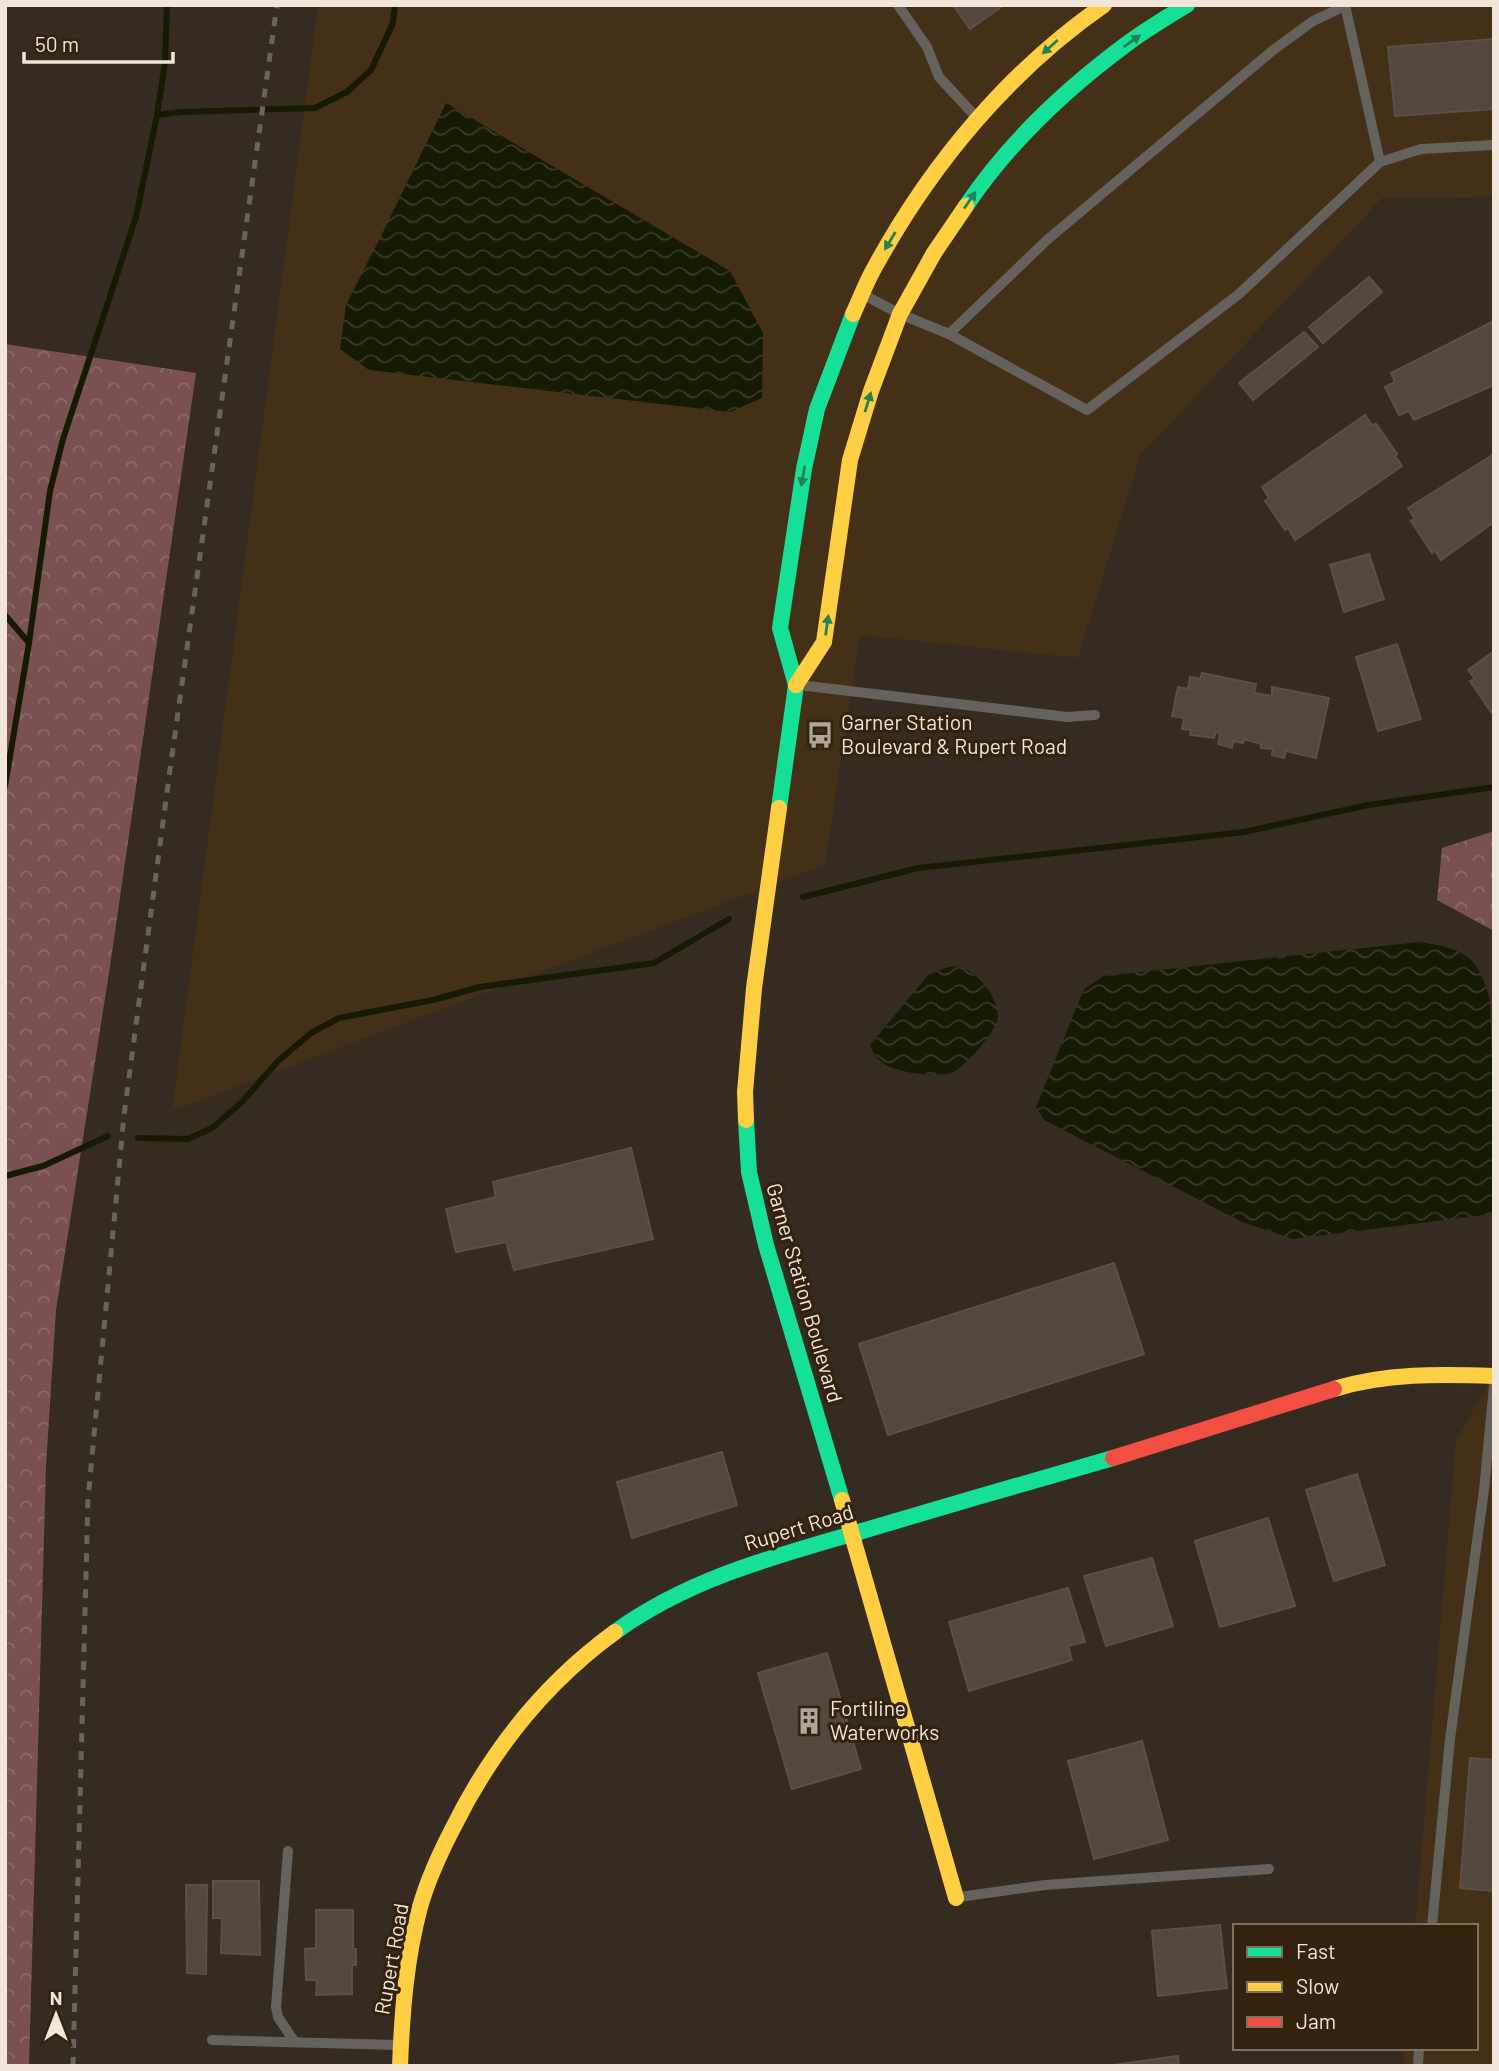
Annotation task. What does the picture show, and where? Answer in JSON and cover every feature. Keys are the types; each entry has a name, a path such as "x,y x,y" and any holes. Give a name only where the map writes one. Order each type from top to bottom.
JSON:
{"street":[{"name":"Garner Station Boulevard","path":"956,1898 766,1245 749,1172 745,1092 754,988 796,685 780,628 804,469 817,409 844,334 875,266 918,196 963,135 1013,81 1071,28 1104,5"},
{"name":"Garner Station Boulevard","path":"796,685 824,642 850,460 871,391 900,314 934,253 975,192 1022,136 1071,87 1130,41 1187,5"},
{"name":"Rupert Road","path":"400,2066 407,1971 421,1906 436,1862 468,1794 522,1718 572,1666 608,1637 665,1600 711,1577 776,1555 1126,1454 1351,1384 1386,1378 1443,1374 1494,1376"}],"lane":[{"path":"898,5 927,47 939,77 978,118"},
{"path":"949,334 1047,240 1272,51 1314,21 1345,6 1380,162"},
{"path":"862,293 900,314 949,334 1087,410 1239,294 1380,162 1421,149 1494,145"},
{"path":"796,685 1066,717 1095,715"},
{"path":"1432,1924 1450,1739 1484,1490 1494,1386"},
{"path":"288,1851 276,2007 278,2017 294,2041"},
{"path":"956,1898 1045,1885 1269,1869"},
{"path":"212,2040 400,2045"}],"shaded area":[{"path":"318,5 1494,5 1494,197 1382,198 1140,456 1078,658 860,635 825,865 172,1111"},
{"path":"1494,1374 1494,2066 1403,2066 1405,2050 1478,2050 1478,1924 1415,1924 1456,1440"}],"green space":[{"path":"5,344 196,373 109,973 56,1310 46,1466 29,2066 5,2066"},
{"path":"1494,831 1494,931 1437,900 1442,848"}],"water":[{"path":"446,103 730,271 763,333 762,398 730,412 369,370 340,349 346,305"},
{"path":"1419,942 1458,951 1467,956 1480,973 1490,1001 1494,1210 1484,1215 1293,1239 1242,1222 1044,1120 1036,1107 1084,989 1104,976"},
{"path":"948,967 966,969 987,988 998,1013 990,1034 970,1058 951,1073 911,1073 884,1064 876,1057 870,1045 928,975"}],"building":[{"path":"953,5 1004,5 970,29"},
{"path":"1494,39 1494,109 1395,116 1388,47"},
{"path":"1369,277 1382,292 1323,343 1309,327"},
{"path":"1494,321 1494,385 1414,420 1409,411 1399,415 1385,387 1395,382 1391,373"},
{"path":"1304,332 1318,347 1253,400 1239,383"},
{"path":"1365,415 1372,425 1376,424 1402,466 1295,540 1265,501 1269,498 1262,487"},
{"path":"1494,454 1494,522 1441,560 1435,550 1432,553 1411,521 1415,519 1408,508"},
{"path":"1369,554 1384,599 1344,612 1330,565"},
{"path":"1397,644 1421,719 1378,731 1356,657"},
{"path":"1494,651 1494,710 1491,712 1470,681 1475,679 1468,670"},
{"path":"1202,673 1256,684 1254,693 1272,696 1272,687 1329,698 1316,758 1286,751 1284,758 1272,755 1273,749 1261,748 1261,744 1244,739 1243,743 1233,741 1232,748 1218,744 1220,733 1216,732 1214,738 1190,735 1191,730 1182,729 1184,718 1172,716 1178,687 1188,689 1190,677 1200,679"},
{"path":"631,1148 653,1239 514,1270 506,1242 456,1252 446,1209 496,1197 493,1182"},
{"path":"1114,1263 1144,1354 888,1435 859,1344"},
{"path":"722,1452 737,1505 632,1538 617,1482"},
{"path":"1357,1474 1385,1565 1334,1581 1306,1490"},
{"path":"1268,1518 1295,1606 1220,1627 1195,1541"},
{"path":"1152,1558 1173,1626 1106,1646 1084,1576"},
{"path":"1068,1588 1085,1642 1068,1646 1072,1660 969,1691 949,1622"},
{"name":"Fortiline Waterworks","path":"827,1653 861,1769 792,1789 758,1673"},
{"path":"1142,1741 1168,1840 1094,1859 1068,1761"},
{"path":"1470,1758 1494,1760 1494,1891 1460,1888"},
{"path":"213,1881 259,1881 260,1955 221,1953 222,1918 213,1918"},
{"path":"186,1885 207,1885 206,1974 187,1973"},
{"path":"316,1910 353,1910 353,1949 356,1949 356,1965 352,1965 352,1994 316,1995 317,1980 306,1980 305,1949 316,1948"},
{"path":"1220,1925 1227,1988 1158,1996 1152,1931"},
{"path":"1178,2056 1179,2066 1106,2066"}],"waterway":[{"path":"5,786 29,643 50,491 63,439 136,217 165,63 167,5"},
{"path":"157,115 315,108 347,92 371,70 393,23 395,5"},
{"path":"5,615 29,643"},
{"path":"803,897 918,868 1244,832 1368,805 1494,787"},
{"path":"138,1138 188,1139 212,1128 242,1102 278,1061 311,1033 339,1018 433,1000 480,987 654,963 729,919"},
{"path":"5,1176 43,1166 108,1136"}],"railway":[{"path":"73,2066 88,1499 124,1115 277,5"}],"traffic: fast":[{"path":"966,206 1020,138 1061,97 1128,43 1187,5"},
{"path":"779,808 796,685 780,628 804,469 817,409 853,314"},
{"path":"746,1120 749,1172 766,1245 842,1500"},
{"path":"615,1632 674,1596 737,1570 802,1548 1113,1458"}],"traffic: slow":[{"path":"853,314 898,227 948,155 1005,89 1036,59 1104,5"},
{"path":"796,685 824,642 850,460 871,391 900,314 934,253 966,206"},
{"path":"746,1120 745,1092 754,988 779,808"},
{"path":"1334,1389 1393,1377 1494,1376"},
{"path":"842,1500 956,1898"},
{"path":"400,2066 411,1946 427,1886 448,1837 485,1772 522,1720 566,1673 615,1632"}],"traffic: jam":[{"path":"1113,1458 1334,1389"}],"place":[{"name":"Garner Station Boulevard & Rupert Road","path":"820,735"},
{"name":"Fortiline Waterworks","path":"809,1721"}]}
